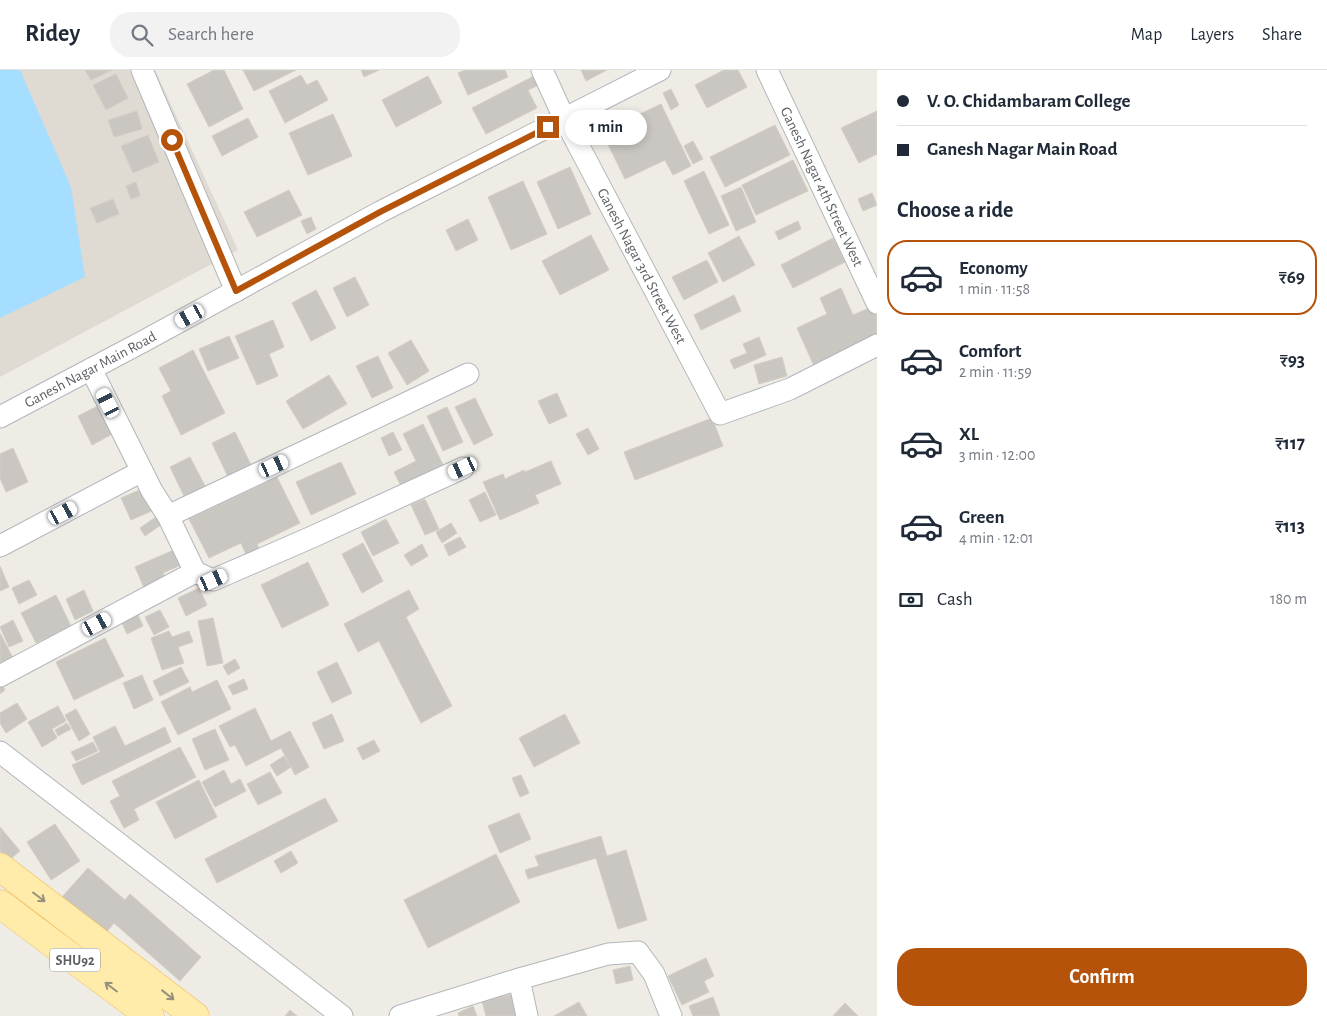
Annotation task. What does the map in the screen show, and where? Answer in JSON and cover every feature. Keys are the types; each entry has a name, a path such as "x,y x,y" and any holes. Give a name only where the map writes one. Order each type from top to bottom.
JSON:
{"main road":[{"path":"0,867 194,1016"},
{"name":"SHU92","path":"0,904 150,1016"}],"street":[{"path":"142,70 236,291"},
{"name":"Ganesh Nagar 3rd Street West","path":"542,70 564,118 720,414 790,389 877,345"},
{"name":"Ganesh Nagar Main Road","path":"0,417 380,212 660,70"},
{"name":"Ganesh Nagar 4th Street West","path":"767,70 877,303"},
{"path":"91,369 152,491 168,516 195,572 213,580 463,468"},
{"path":"168,516 468,374"},
{"path":"0,546 142,471"},
{"path":"0,676 195,572"},
{"path":"0,752 342,1016"},
{"path":"400,1016 608,954 638,952 654,974 671,1016"},
{"path":"519,979 527,1016"}],"shaded area":[{"path":"0,70 155,70 238,250 0,377"}],"water":[{"path":"0,70 20,70 71,187 85,277 0,318"}],"building":[{"path":"85,70 112,70 91,80"},
{"path":"214,70 224,70 243,109 209,127 187,84"},
{"path":"243,70 296,70 254,91"},
{"path":"361,70 379,70 364,77"},
{"path":"465,70 505,70 508,77 468,95 458,73"},
{"path":"581,70 607,70 586,81"},
{"path":"724,70 738,70 747,87 707,108 695,85"},
{"path":"116,74 128,98 106,110 93,85"},
{"path":"301,75 307,85 317,80 328,100 285,123 269,91"},
{"path":"428,76 442,103 396,127 382,100"},
{"path":"534,76 539,85 528,90 537,108 486,134 472,108"},
{"path":"671,89 679,105 671,110 663,93"},
{"path":"661,104 691,166 673,175 665,160 625,179 602,132"},
{"path":"137,111 142,129 114,137 108,120"},
{"path":"877,111 877,154 859,163 841,128"},
{"path":"333,114 352,156 308,175 289,133"},
{"path":"248,118 258,137 222,156 212,136"},
{"path":"775,125 790,155 725,187 710,157"},
{"path":"148,135 159,162 133,173 121,146"},
{"path":"693,141 703,159 693,164 684,146"},
{"path":"793,160 808,191 756,215 742,185"},
{"path":"570,167 591,214 558,229 537,182"},
{"path":"704,171 729,225 709,234 684,181"},
{"path":"523,181 547,234 511,250 488,197"},
{"path":"136,182 140,196 131,199 126,186"},
{"path":"741,187 756,222 736,231 721,196"},
{"path":"289,190 302,215 257,237 244,212"},
{"path":"872,193 877,205 863,211 858,199"},
{"path":"113,199 119,214 97,223 90,208"},
{"path":"311,217 316,229 307,234 301,221"},
{"path":"468,219 478,240 456,251 446,230"},
{"path":"798,221 801,229 779,240 775,232"},
{"path":"591,235 609,270 560,295 542,261"},
{"path":"739,236 755,265 723,282 708,253"},
{"path":"833,238 845,262 793,288 781,265"},
{"path":"707,260 718,282 684,300 672,277"},
{"path":"355,277 369,305 347,317 333,288"},
{"path":"841,288 853,315 876,305 877,337 814,366 797,328 827,314 820,298"},
{"path":"316,290 336,328 311,341 292,303"},
{"path":"734,295 741,311 701,330 694,315"},
{"path":"273,320 284,347 269,354 278,376 257,385 235,336"},
{"path":"229,336 239,358 208,371 199,349"},
{"path":"759,337 766,355 734,369 730,360 747,353 743,344"},
{"path":"411,340 429,371 407,385 388,353"},
{"path":"193,350 225,413 181,435 162,396 171,391 159,368"},
{"path":"378,356 393,388 372,398 356,366"},
{"path":"782,357 787,376 759,384 754,365"},
{"path":"329,375 347,404 303,429 286,401"},
{"path":"557,393 567,416 549,424 538,401"},
{"path":"475,398 493,435 474,445 455,407"},
{"path":"100,405 114,433 92,445 78,416"},
{"path":"447,407 463,442 443,451 427,416"},
{"path":"712,418 723,446 635,480 624,452"},
{"path":"423,424 444,467 402,488 394,472 416,461 403,434"},
{"path":"588,428 599,449 588,455 576,434"},
{"path":"235,432 252,467 229,479 212,443"},
{"path":"393,432 402,450 389,456 381,438"},
{"path":"13,448 28,482 6,492 0,478 0,454"},
{"path":"190,457 205,486 184,496 170,467"},
{"path":"551,461 561,484 535,495 539,503 500,520 483,482 503,474 505,479"},
{"path":"341,462 356,494 311,515 296,482"},
{"path":"277,477 300,523 257,544 261,552 248,559 241,543 209,558 189,519"},
{"path":"144,488 154,510 131,520 121,498"},
{"path":"485,492 496,515 480,522 469,500"},
{"path":"425,499 439,529 425,535 411,505"},
{"path":"160,514 165,522 145,536 140,528"},
{"path":"386,519 399,543 373,556 361,532"},
{"path":"451,523 457,533 442,543 436,532"},
{"path":"460,537 466,547 449,556 444,545"},
{"path":"363,543 383,581 362,593 342,554"},
{"path":"422,544 428,556 411,566 404,555"},
{"path":"176,549 183,564 163,573 167,582 146,592 135,567"},
{"path":"308,562 329,605 282,628 261,585"},
{"path":"0,566 9,587 0,591"},
{"path":"29,580 37,595 19,604 12,588"},
{"path":"199,588 207,605 186,616 178,598"},
{"path":"84,590 93,611 75,620 66,599"},
{"path":"409,590 419,609 406,617 452,706 421,723 379,641 358,652 344,624"},
{"path":"56,595 71,626 36,643 21,613"},
{"path":"160,610 169,627 154,635 145,617"},
{"path":"138,615 143,626 127,634 122,623"},
{"path":"213,618 223,663 207,666 198,621"},
{"path":"13,620 23,641 9,647 0,627"},
{"path":"169,631 172,637 189,631 193,642 178,647 184,663 162,670 151,638"},
{"path":"0,633 13,658 0,664"},
{"path":"105,638 124,676 74,700 56,662"},
{"path":"235,659 240,668 228,675 223,666"},
{"path":"337,662 352,693 332,703 317,672"},
{"path":"181,667 189,682 160,696 153,681"},
{"path":"142,675 153,700 134,709 123,683"},
{"path":"244,679 248,689 233,695 228,686"},
{"path":"217,680 231,709 178,735 161,702 190,687 192,692"},
{"path":"2,685 5,690 0,694 0,686"},
{"path":"17,703 27,719 6,733 0,723 0,713"},
{"path":"58,706 66,721 52,729 57,738 42,747 28,722"},
{"path":"255,708 271,741 290,731 309,767 295,775 281,748 246,766 235,745 230,747 219,726"},
{"path":"76,709 90,734 79,741 65,715"},
{"path":"332,714 344,741 324,749 312,723"},
{"path":"565,714 580,743 534,767 519,738"},
{"path":"67,723 71,729 58,736 55,730"},
{"path":"115,726 125,746 165,727 171,742 82,785 72,765 100,752 93,737"},
{"path":"215,729 229,760 205,770 192,739"},
{"path":"374,740 380,751 363,760 357,748"},
{"path":"93,742 98,751 76,761 71,752"},
{"path":"180,747 196,777 134,809 139,820 124,828 110,801 120,796 112,781"},
{"path":"284,756 291,767 277,776 270,765"},
{"path":"224,770 231,784 240,779 246,791 215,807 202,782"},
{"path":"270,772 282,793 258,805 247,784"},
{"path":"521,775 529,793 520,797 512,778"},
{"path":"199,780 217,817 175,839 156,802"},
{"path":"325,798 338,821 217,883 205,859"},
{"path":"519,813 531,839 500,853 488,826"},
{"path":"55,824 80,861 51,880 27,842"},
{"path":"0,827 20,851 8,861 0,851"},
{"path":"601,836 607,856 626,850 647,920 618,929 596,858 528,879 525,870 539,866 535,856"},
{"path":"291,851 298,863 281,873 274,861"},
{"path":"496,854 520,902 428,948 404,900"},
{"path":"88,868 125,900 130,894 201,957 180,981 114,923 105,934 62,897"},
{"path":"706,958 714,976 704,981 709,992 682,1005 668,976"},
{"path":"630,966 633,980 616,984 613,970"},
{"path":"513,994 519,1016 486,1016 482,1001"},
{"path":"713,997 720,1016 693,1016 689,1006"},
{"path":"579,1002 587,1016 554,1016"},
{"path":"845,1003 858,1016 833,1016"},
{"path":"473,1006 477,1016 459,1016 458,1013"},
{"path":"290,1010 297,1016 285,1016"}],"route":[{"path":"172,140 236,291 380,212 548,127"}]}
